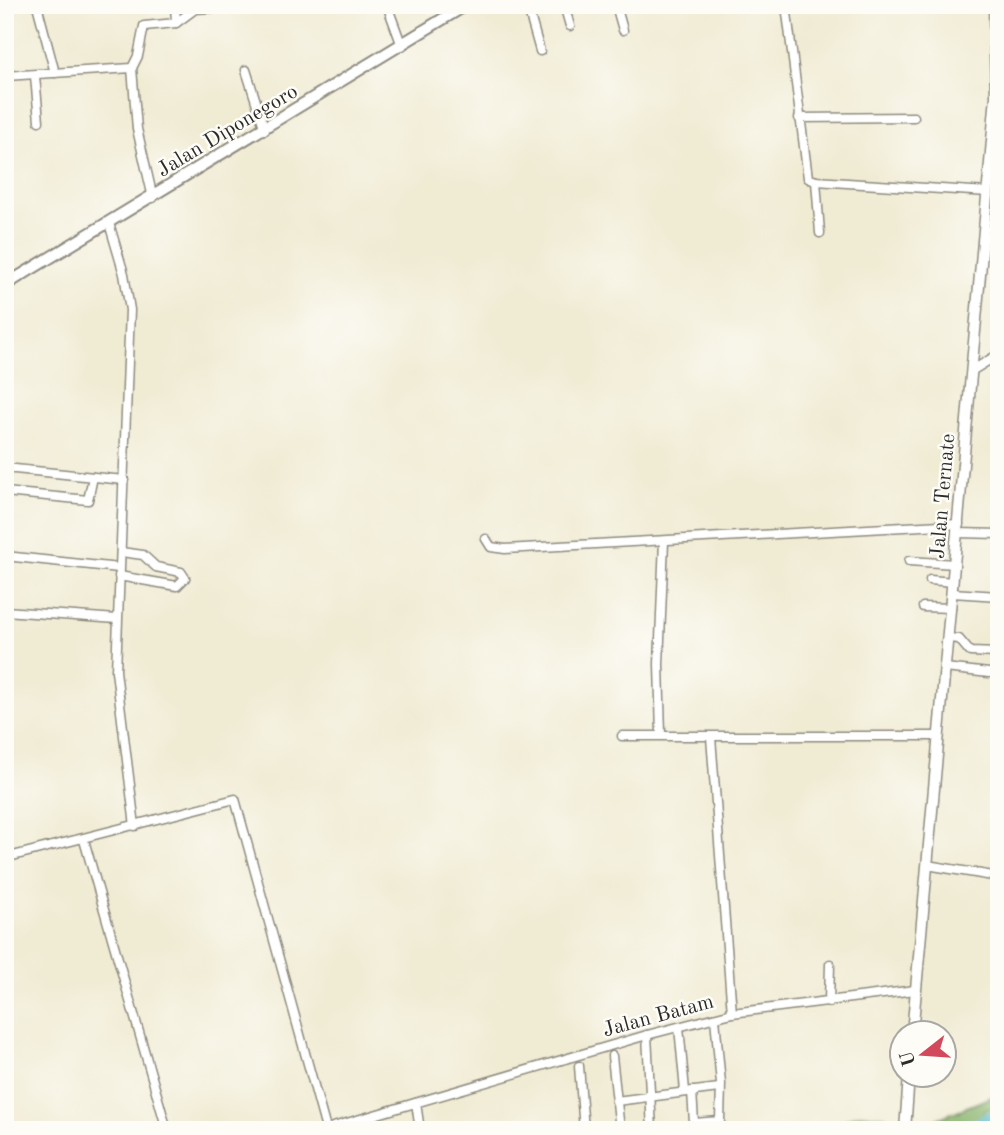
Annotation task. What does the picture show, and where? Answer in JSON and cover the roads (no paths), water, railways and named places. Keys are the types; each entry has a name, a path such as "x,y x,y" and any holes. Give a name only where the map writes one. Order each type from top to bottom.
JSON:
{"main road":[{"name":"Jalan Diponegoro","path":"5,285 265,130 466,5"}],"street":[{"path":"37,5 55,73"},
{"path":"175,5 176,23"},
{"path":"153,198 137,129 132,68 141,47 142,27 176,23 195,9 263,5"},
{"path":"387,5 402,46"},
{"path":"527,5 540,51"},
{"path":"564,5 570,26"},
{"path":"616,5 623,30"},
{"path":"786,5 805,173 816,181 988,192"},
{"name":"Jalan Ternate","path":"913,1020 988,192 995,145 997,52 994,5"},
{"path":"5,76 132,68"},
{"path":"246,70 265,130"},
{"path":"36,76 40,121"},
{"path":"799,118 914,117"},
{"path":"816,181 820,233"},
{"path":"109,223 120,254 130,310 117,620 117,682 135,826"},
{"path":"973,370 999,354"},
{"path":"5,468 124,480"},
{"path":"5,492 88,500 93,477"},
{"path":"486,539 491,547 505,549 958,529 999,534"},
{"path":"661,735 659,664 664,541"},
{"path":"5,556 119,572 177,586 185,578 181,572 156,567 143,555 121,552"},
{"path":"908,561 955,564"},
{"path":"930,580 953,582"},
{"path":"952,593 999,596"},
{"path":"923,607 951,608"},
{"path":"5,611 117,620"},
{"path":"948,638 960,640 970,652 999,653"},
{"path":"945,668 989,673"},
{"path":"622,736 939,736"},
{"path":"711,737 732,1013"},
{"path":"5,858 84,840 235,799 325,1129"},
{"path":"84,840 167,1130"},
{"path":"927,865 999,877"},
{"path":"829,1002 830,964"},
{"name":"Jalan Batam","path":"325,1129 647,1035 732,1013 915,990"},
{"path":"679,1027 694,1122 699,1124 720,1121 715,1018"},
{"path":"647,1035 652,1130"},
{"path":"611,1056 621,1130"},
{"path":"579,1066 584,1130"},
{"path":"616,1101 650,1094 719,1088"},
{"path":"905,1127 908,1090"},
{"path":"416,1102 420,1130"}],"waterway":[{"path":"948,1130 978,1123 999,1112"}]}
